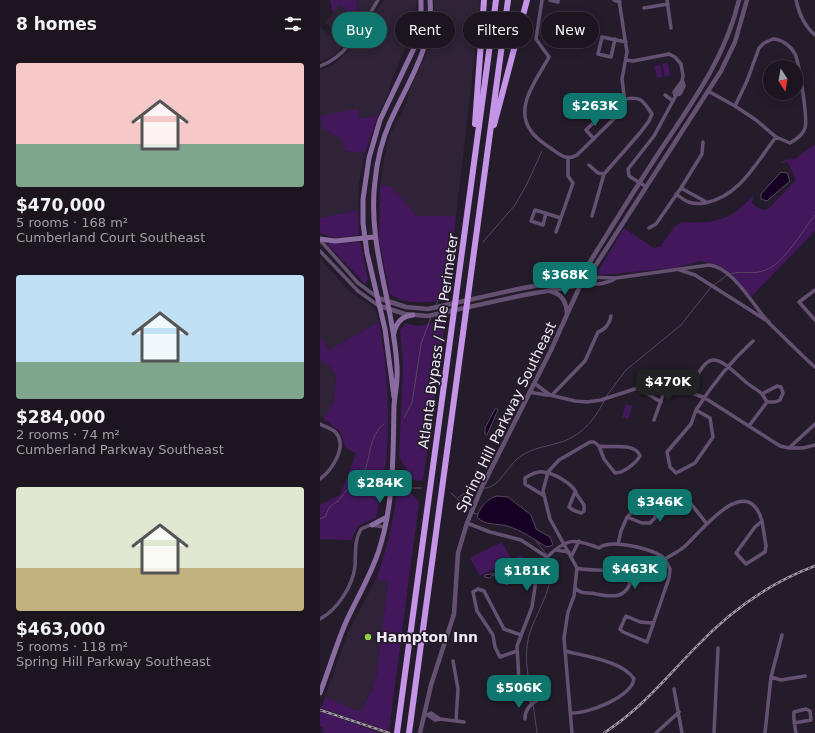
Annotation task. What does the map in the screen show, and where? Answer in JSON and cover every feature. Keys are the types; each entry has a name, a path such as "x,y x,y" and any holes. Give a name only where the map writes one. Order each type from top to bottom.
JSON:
{"highway":[{"path":"473,170 484,0"},
{"name":"Atlanta Bypass / The Perimeter","path":"397,733 496,0"},
{"name":"Atlanta Bypass / The Perimeter","path":"409,733 508,0"},
{"path":"488,147 527,0"}],"main road":[{"path":"320,693 323,677 374,564 387,517 391,486 394,400 386,329 368,261 364,238 363,199 369,158 380,120 416,44 421,19 421,0"},
{"path":"394,400 398,379 394,334 374,237 374,188 379,158 390,123 425,47 430,21 430,0"},
{"path":"320,239 335,241 374,237"},
{"path":"394,334 400,321 405,317 413,316"},
{"path":"372,525 387,517"}],"street":[{"path":"320,66 334,59 347,47 378,0"},
{"path":"542,0 536,39 549,57 526,97 526,122 532,133 538,139 561,156 568,158 577,155 622,112 625,99 622,79 626,60 626,42 620,1 614,0"},
{"path":"550,0 558,2 558,0"},
{"name":"Spring Hill Parkway Southeast","path":"420,733 426,715 431,685 454,614 458,552 467,523 482,487 567,315 584,277 585,270 639,182 716,65 732,27 739,0"},
{"name":"Spring Hill Parkway Southeast","path":"584,277 592,271 645,186 721,71 735,42 747,0"},
{"path":"796,0 800,16 805,25 815,35"},
{"path":"644,8 667,2 671,28"},
{"path":"615,39 611,57 598,54 602,37 615,39 626,42"},
{"path":"708,91 756,120 776,137 790,142 800,136 805,128 806,118 798,64 795,54 790,47 777,39 768,41 759,48 748,81 735,106"},
{"path":"626,60 633,61 663,54 671,55 681,64 684,86 680,94 676,96 654,136 628,167 629,176 645,186"},
{"path":"665,95 673,101"},
{"path":"592,216 604,174 640,133 649,121 652,114 644,101 636,97 625,99"},
{"path":"594,139 586,130 607,109"},
{"path":"676,194 687,203 707,202 721,199 738,187 776,137"},
{"path":"649,228 656,224 681,188 702,154 703,142"},
{"path":"556,232 573,183 568,176 568,158"},
{"path":"589,165 598,173 604,174"},
{"path":"681,188 707,202"},
{"path":"546,214 543,225 531,221 535,210 561,218"},
{"path":"320,239 358,283 378,298 406,307 424,309 501,292 584,277 616,278 709,265 722,269 738,284 770,323 815,367"},
{"path":"320,251 358,291 380,306 389,310 413,316 439,314 546,290 610,282 616,278"},
{"path":"672,270 682,270 695,275 770,323"},
{"path":"546,290 561,296 565,304 567,315"},
{"path":"815,290 799,302 815,320"},
{"path":"551,395 585,361 598,332 603,330 610,321 611,316"},
{"path":"696,410 710,418 713,437 695,464 676,473 670,467 668,452 678,437 691,424 696,410 702,397 753,341"},
{"path":"689,391 699,371 706,362 718,360 729,366 748,384 762,394 767,402"},
{"path":"534,383 551,395"},
{"path":"529,392 551,395 574,401 601,400 642,386 664,383 702,397 780,446 788,448 803,448 815,445"},
{"path":"654,420 663,395 664,383"},
{"path":"642,386 651,396 661,402"},
{"path":"762,394 774,386 781,387 783,393 782,398 775,402 767,402"},
{"path":"749,426 767,402"},
{"path":"320,424 338,434 340,442 336,459 330,470 320,479"},
{"path":"788,448 815,424"},
{"path":"572,733 565,651 566,620 575,588 577,568 550,519 543,495 548,472 559,460 590,442 594,442 599,446 604,459 615,473 619,473 633,464 640,456 636,450 629,447 599,446"},
{"path":"543,495 525,484 524,479 536,473 548,472 570,484 576,492 584,504 584,511 581,513 573,510 569,506 574,493 576,492"},
{"path":"688,500 707,524"},
{"path":"665,559 683,548 726,507 741,501 747,502 758,509 762,521 766,549 765,552 746,564 736,553 755,526 762,521"},
{"path":"618,544 620,531 627,517 631,513 645,506 649,507 655,513 652,522 648,524 627,517"},
{"name":"Spring Hill Parkway Southeast","path":"467,523 490,532 521,540 547,557"},
{"path":"320,619 333,610 354,575 358,533 363,527 372,525 385,527"},
{"path":"571,557 579,541"},
{"path":"532,704 519,680 517,646 532,607 538,574 547,557 555,550 564,544 579,541 586,542 599,548 608,544 618,544 650,551 665,559 670,569 669,578 649,639 644,642 621,631 620,627 624,617 629,617 640,622 653,623"},
{"path":"555,550 569,552"},
{"path":"575,588 582,594 614,596 625,592 630,584 626,578 604,569 584,570 577,568"},
{"path":"517,651 500,657 495,647 493,636 477,611 473,592 478,589 484,591 504,629 521,635"},
{"path":"765,733 771,677 782,635"},
{"path":"714,733 718,648"},
{"path":"565,651 614,664 628,671 634,679 631,686 625,692 602,706 585,713 571,713"},
{"path":"453,661 458,689 456,721"},
{"path":"771,677 781,680 805,676"},
{"path":"521,685 536,682 539,694 538,700 532,704 525,714 526,719"},
{"path":"674,689 682,733"},
{"path":"794,723 811,720 810,711 806,710 794,712 794,723 796,733"},
{"path":"656,733 679,712"},
{"path":"426,715 431,713 440,719 464,722"}],"shaded area":[{"path":"330,0 356,0 358,10 354,12 349,12 340,4 333,12"},
{"path":"356,0 376,0 368,12 334,12 340,4 358,10"},
{"path":"384,0 417,0 415,12 395,12 395,48 406,48 390,83 388,94 378,115 360,119 358,109 323,129 342,139 345,151 365,153 359,184 358,210 320,218 320,70 333,65 352,48 387,48 387,12 376,12"},
{"path":"434,0 479,0 479,12 463,12 463,48 476,48 456,216 417,216 392,187 380,185 386,148 390,135 407,102 409,90 429,48 455,48 455,12 434,12"},
{"path":"332,14 332,28 326,22"},
{"path":"320,27 332,37 332,48 341,48 334,55 320,62"},
{"path":"668,63 670,75 665,77 662,64"},
{"path":"660,65 663,77 657,78 654,66"},
{"path":"358,109 360,119 378,115 365,153 345,151 342,139 323,129 320,116"},
{"path":"815,144 815,231 751,297 732,276 718,265 700,261 675,268 600,275 597,273 624,228 654,248 661,246 674,227 682,222 703,222 722,219 738,210 753,195 752,203 760,209 769,208 795,181 788,162 780,163 785,160 795,159"},
{"path":"781,172 787,173 790,181 767,201 761,199 761,194"},
{"path":"380,185 392,187 417,216 456,216 448,300 426,302 409,301 401,300 390,293 379,241"},
{"path":"358,210 359,235 334,238 320,233 320,218"},
{"path":"360,242 368,279 365,284 328,245 329,243"},
{"path":"320,258 349,291 375,309 379,322 328,351 320,337"},
{"path":"445,321 423,481 413,480 399,457 403,365 400,330 406,323 418,326"},
{"path":"379,322 385,359 388,397 388,435 385,473 376,518 360,525 355,531 352,540 320,539 320,505 340,495 356,454 345,447 341,433 323,418 334,402 336,377 331,367 320,360 320,337 329,350"},
{"path":"320,360 331,367 336,377 334,402 323,418 320,416"},
{"path":"626,404 632,406 628,419 622,417"},
{"path":"495,409 498,409 487,435 485,434 485,428"},
{"path":"398,480 403,481 419,503 389,731 321,708 325,697 358,711 362,709 372,690 376,677 388,582 376,579 390,531"},
{"path":"497,496 508,497 531,515 536,529 550,537 553,545 547,547 512,528 487,523 480,520 477,517 482,507 487,501"},
{"path":"502,542 512,560 522,555 531,573 515,580 506,563 480,576 470,558"},
{"path":"500,570 506,572 506,574 503,575 505,578 502,581 508,583 507,585 502,582 500,575 492,575 490,578 485,577 485,575 498,573"},
{"path":"376,579 388,582 376,677 372,690 362,709 358,711 325,697 347,635"},
{"path":"320,711 380,733 322,733 324,728 320,726"}],"waterway":[{"path":"483,242 515,205 526,186 542,151"},
{"path":"730,274 738,272 759,272 771,268 792,247 815,215"},
{"path":"714,285 727,275"},
{"path":"605,398 626,370 681,325 711,287"},
{"path":"436,305 439,298"},
{"path":"404,418 412,403 421,344 431,317"},
{"path":"483,488 489,488 494,485 516,460 525,453 566,440 580,432 596,415 604,401"},
{"path":"320,519 326,516 330,507 362,477 365,471 372,441 379,429 384,424"},
{"path":"362,479 390,487"},
{"path":"458,498 473,486 476,485 480,487"},
{"path":"393,488 422,488"},
{"path":"451,493 470,511"},
{"path":"472,513 478,514"},
{"path":"536,541 546,554"},
{"path":"529,681 527,644 533,623 549,586 551,576 548,557"},
{"path":"529,684 533,701"},
{"path":"533,704 537,733"}],"railway":[{"path":"604,733 641,704 722,622 750,600 766,590 815,566"},
{"path":"320,710 389,733"}],"place":[{"name":"Hampton Inn","path":"368,637"}]}
